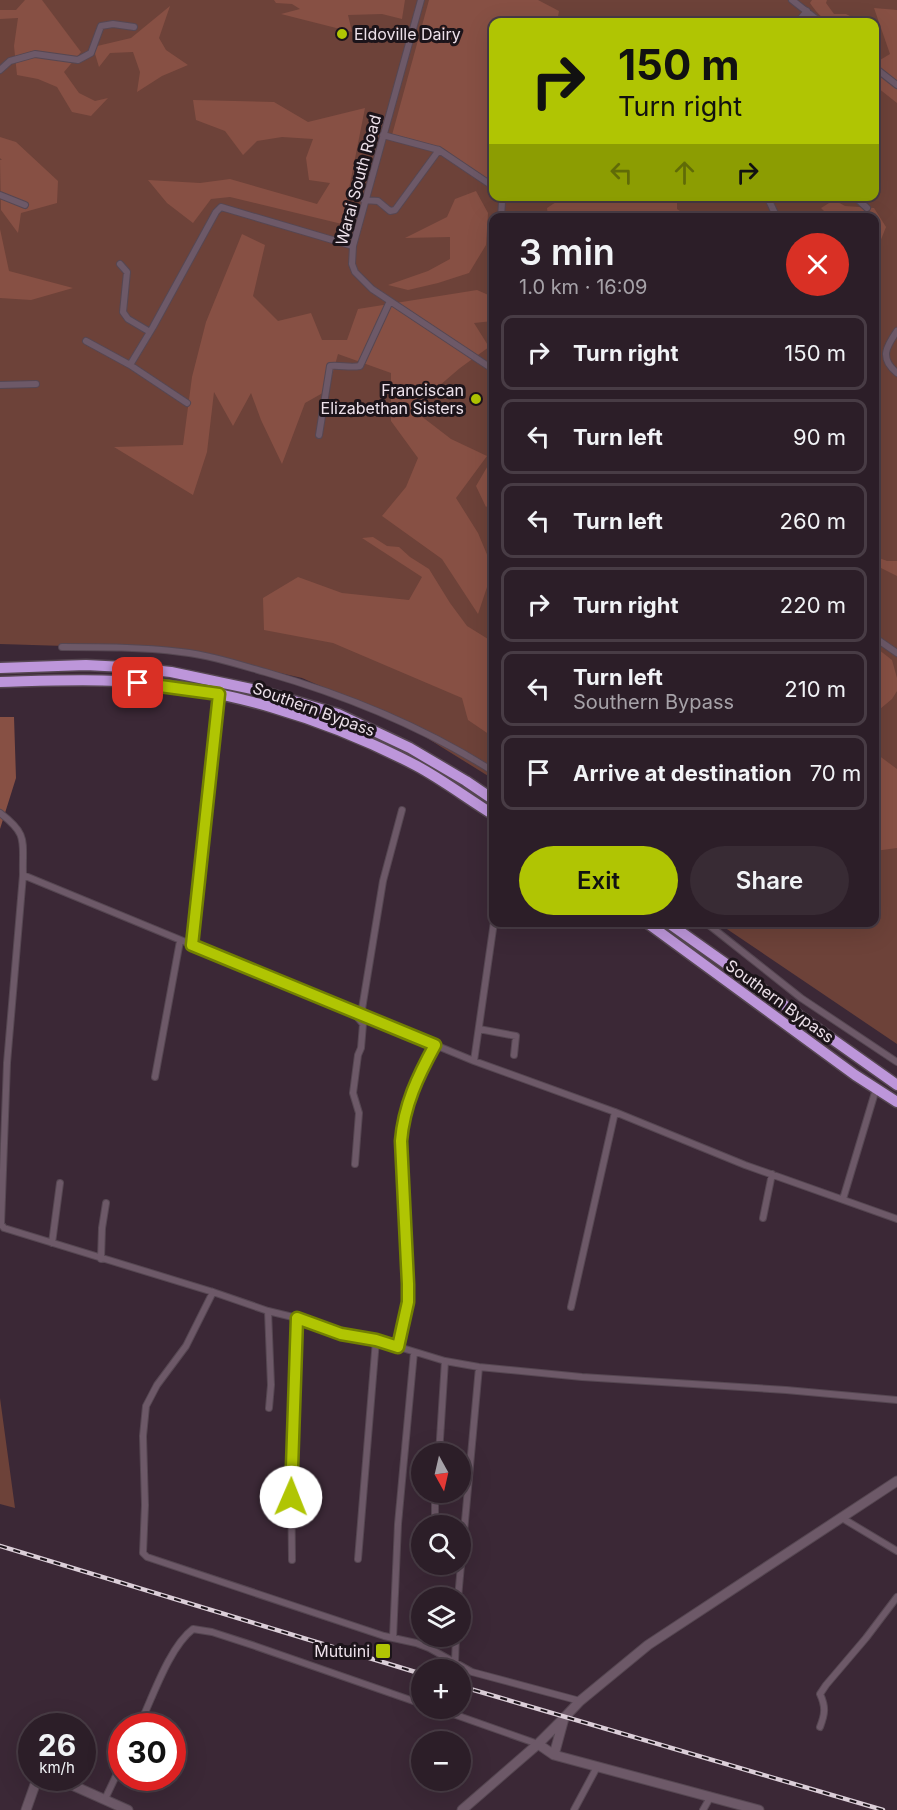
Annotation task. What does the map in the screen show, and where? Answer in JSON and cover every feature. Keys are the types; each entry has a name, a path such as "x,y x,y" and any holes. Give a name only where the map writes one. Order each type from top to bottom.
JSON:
{"highway":[{"name":"Southern Bypass","path":"0,668 77,665 124,667 171,672 256,690 338,714 410,748 489,797"},
{"name":"Southern Bypass","path":"0,682 120,681 236,697 294,714 358,738 418,767 489,812"},
{"name":"Southern Bypass","path":"653,927 897,1102"},
{"name":"Southern Bypass","path":"674,927 897,1085"}],"main road":[{"path":"462,1810 538,1744 580,1701 648,1645 897,1481"},
{"path":"554,1755 564,1718"},
{"path":"538,1744 554,1755 759,1810"},
{"path":"26,1810 33,1791"},
{"path":"86,1791 128,1810"}],"street":[{"name":"Warai South Road","path":"420,0 364,200 353,246 352,264 355,272 372,289 489,367"},
{"path":"794,0 815,18"},
{"path":"801,18 807,11"},
{"path":"0,70 17,57 35,54 78,60 92,53 101,26 113,24 134,27"},
{"path":"879,71 897,85"},
{"path":"383,135 439,150 489,184"},
{"path":"364,200 378,201 390,211 395,210 439,150"},
{"path":"0,195 24,205"},
{"path":"859,201 867,208"},
{"path":"130,365 216,212 221,207 353,246"},
{"path":"120,264 127,272 123,312 128,319 150,332"},
{"path":"319,435 330,366 341,365 349,368 360,366 390,301"},
{"path":"897,331 887,345 886,352 891,368 897,373"},
{"path":"86,341 130,365 187,403"},
{"path":"0,385 36,384"},
{"path":"879,640 897,653"},
{"path":"62,647 138,648 182,652 226,660 300,682 430,735 489,769"},
{"path":"192,945 219,694"},
{"path":"362,1015 383,881 396,840 402,810"},
{"path":"0,813 21,833 22,875 7,1063 1,1224 6,1229 297,1318 341,1334 376,1340 445,1361 479,1367 582,1377 786,1390 897,1400"},
{"path":"22,875 474,1061 897,1219"},
{"path":"474,1061 493,927"},
{"path":"711,927 801,998 897,1062"},
{"path":"155,1077 180,941"},
{"path":"352,1011 363,1024 361,1048 352,1093 359,1113 355,1164"},
{"path":"479,1029 516,1036 514,1056"},
{"path":"398,1347 408,1293 401,1141 403,1123 416,1079 435,1045"},
{"path":"843,1198 876,1089"},
{"path":"571,1307 615,1112"},
{"path":"763,1218 772,1174"},
{"path":"52,1243 60,1184"},
{"path":"101,1259 106,1203"},
{"path":"213,1292 186,1346 157,1385 146,1406 143,1436 145,1505 143,1553 161,1562 393,1638 416,1643 449,1659"},
{"path":"268,1311 271,1385 269,1408"},
{"path":"292,1560 291,1474 297,1318"},
{"path":"358,1559 376,1340"},
{"path":"393,1638 398,1524 414,1352"},
{"path":"440,1443 445,1361"},
{"path":"460,1587 479,1367"},
{"path":"842,1518 897,1551"},
{"path":"820,1727 825,1705 820,1694 897,1597"},
{"path":"145,1713 173,1653 184,1635 193,1629 212,1632 255,1646 411,1700"},
{"path":"471,1671 580,1701"},
{"path":"467,1719 538,1744"},
{"path":"574,1810 597,1767"},
{"path":"105,1799 109,1791"},
{"path":"703,1810 711,1796"}],"shaded area":[{"path":"0,0 897,0 897,1044 724,927 879,927 879,213 489,213 489,777 398,720 302,678 198,654 0,644"},
{"path":"25,0 42,0 81,52 64,72 79,93 95,101 108,98 91,116 72,112 57,87 38,79 17,75 14,46 18,18 0,19 0,10 16,10"},
{"path":"274,0 405,0 402,19 382,14 348,15 352,32 281,14 300,9 292,4 276,3"},
{"path":"429,0 538,0 559,11 558,18 489,18 489,181 443,148 392,135"},
{"path":"812,0 827,0 826,3 834,14 846,14 854,18 824,18 810,3"},
{"path":"170,6 159,38 166,50 188,65 162,76 137,92 140,72 133,52 110,53 99,67 93,47 131,38"},
{"path":"874,8 897,10 897,103 879,89 879,61 890,54"},
{"path":"193,100 274,102 308,122 365,108 342,224 230,197 211,199 193,223 167,203 148,180 200,183 230,179 317,204 330,183 309,180 306,158 313,139 282,137 257,141 243,155 225,131 196,120"},
{"path":"0,137 16,142 58,181 57,203 21,213 18,233 1,210"},
{"path":"476,191 488,213 486,245 469,273 408,290 388,285 428,271 450,259 450,237 405,238 447,217 455,199"},
{"path":"558,201 677,201 677,209 683,213 548,213 547,208"},
{"path":"836,201 845,206 874,208 877,213 826,213 821,208"},
{"path":"879,216 886,227 880,242 879,257"},
{"path":"0,229 9,271 73,288 31,300 0,298"},
{"path":"242,234 265,245 253,296 278,321 311,313 322,340 347,340 358,309 477,290 489,295 489,321 474,323 489,347 460,368 412,409 451,439 487,456 456,498 478,533 489,559 489,581 478,614 442,559 382,516 406,487 418,458 391,421 391,373 338,354 328,390 305,403 282,464 251,393 233,426 214,392 207,452 193,495 114,447 183,445 192,377 206,322"},
{"path":"489,464 489,504 486,507 476,486"},
{"path":"373,537 387,546 399,547 429,569 467,626 488,639 489,734 468,720 462,698 333,643 264,630 263,598 298,577 342,593 409,600 422,577 362,538"},
{"path":"879,558 897,561 897,576 879,567"},
{"path":"879,650 892,660 897,678 897,691 892,699 880,709"},
{"path":"0,717 14,717 16,778 0,829"},
{"path":"879,756 897,769 897,848 879,850"},
{"path":"0,1398 15,1508 0,1504"}],"railway":[{"path":"0,1546 411,1671"},
{"path":"471,1689 883,1810"}],"place":[{"name":"Eldoville Dairy","path":"342,34"},
{"name":"Franciscan Elizabethan Sisters","path":"476,399"},
{"name":"Mutuini","path":"383,1651"}],"route":[{"path":"138,683 219,694 192,945 435,1045 416,1079 403,1123 401,1141 408,1302 398,1347 376,1340 341,1334 297,1318 291,1497"}]}
